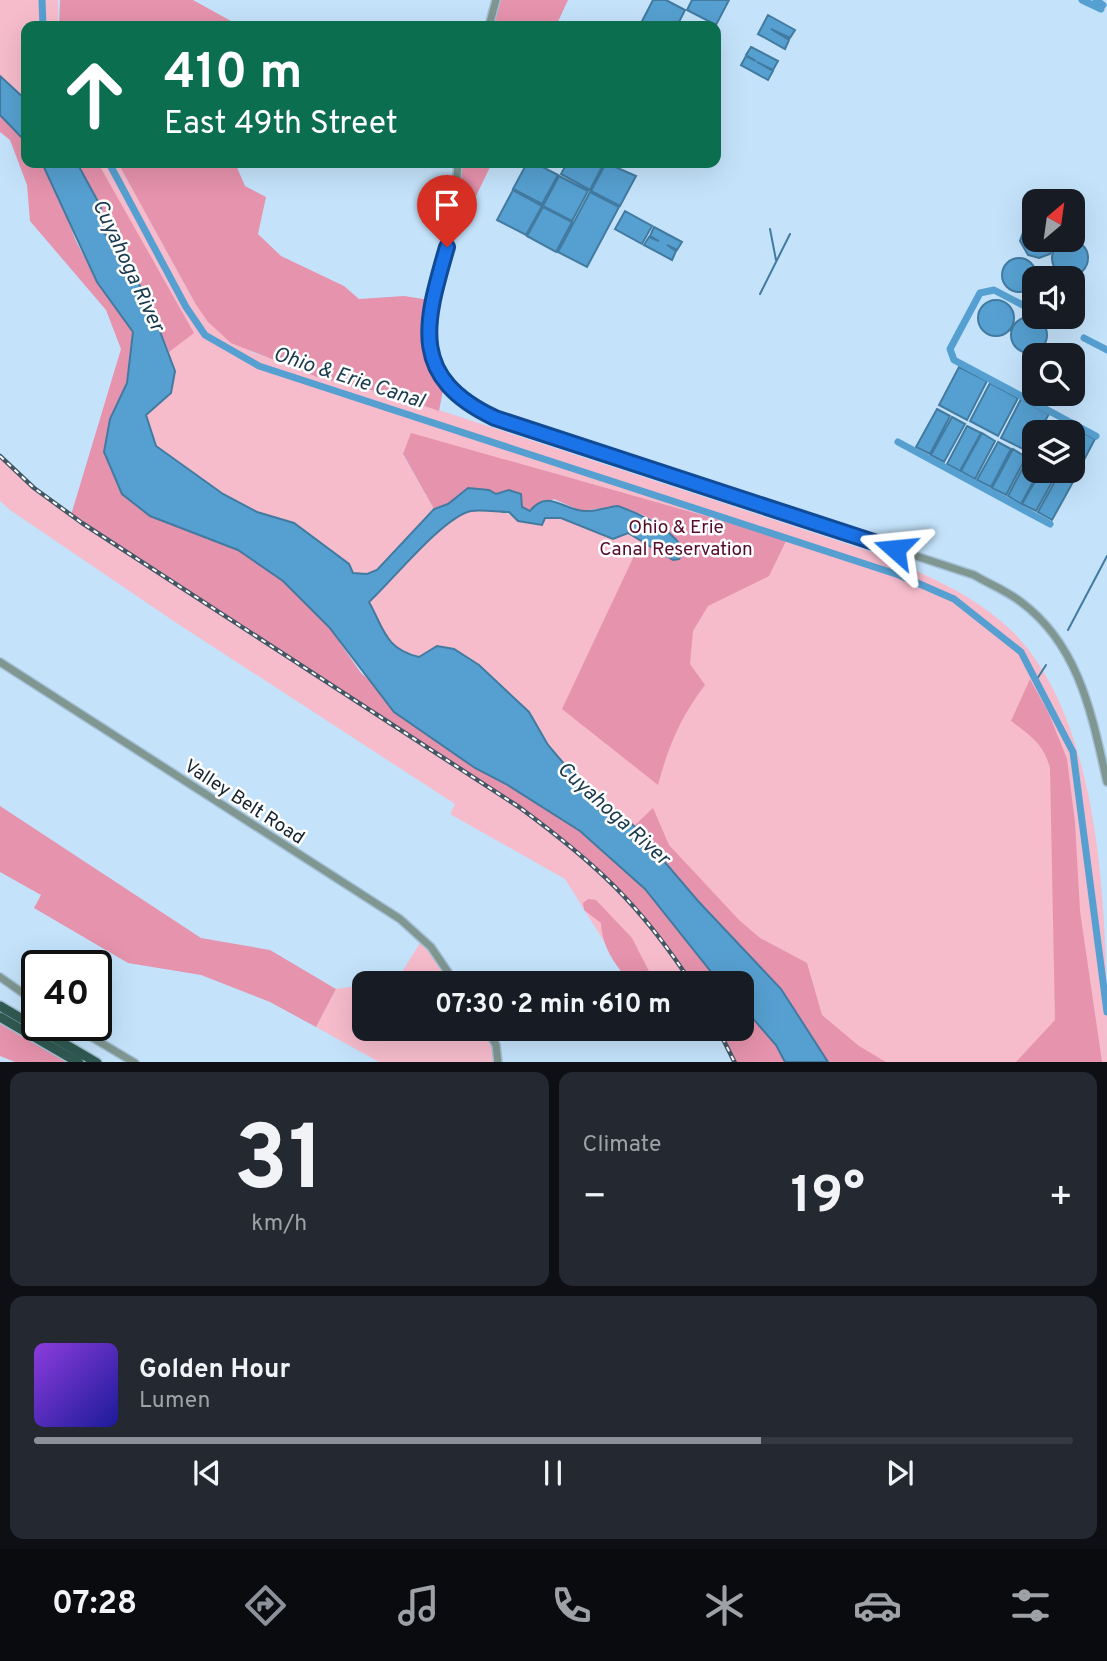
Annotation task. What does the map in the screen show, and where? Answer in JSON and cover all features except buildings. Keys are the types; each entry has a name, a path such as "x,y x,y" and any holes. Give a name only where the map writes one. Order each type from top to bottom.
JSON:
{"main road":[{"path":"0,1006 97,1062"},
{"path":"0,1017 79,1062"}],"street":[{"path":"490,21 496,0"},
{"path":"458,168 452,232 429,308 427,336 431,355 455,394 467,404 495,418 974,575 1021,602 1054,635 1082,681 1107,782"},
{"name":"Valley Belt Road","path":"0,662 416,930 446,971"},
{"path":"0,977 21,992"},
{"path":"98,1041 135,1062"},
{"path":"494,1041 498,1062"}],"green space":[{"path":"0,0 58,0 58,21 21,21 21,95 0,76"},
{"path":"60,0 193,0 231,21 59,21"},
{"path":"496,0 568,0 558,21 490,21"},
{"path":"0,115 21,137 21,168 48,170 76,241 97,282 133,332 127,383 110,419 150,516 238,550 283,581 329,627 361,673 449,749 475,768 506,784 580,831 645,889 710,971 684,971 654,931 614,887 570,847 519,807 71,515 121,349 106,310 30,221 27,185 10,140 0,132"},
{"name":"Ohio & Erie Canal Reservation","path":"80,168 121,168 195,303 251,352 399,397 872,552 947,586 998,619 1014,633 1045,674 1068,723 1084,777 1095,835 1102,895 1106,954 1107,1062 828,1062 781,989 634,826 571,772 548,745 529,712 479,665 437,646 419,657 399,648 386,636 368,601 429,538 455,517 469,511 496,511 542,525 544,518 636,515 403,455 434,509 377,570 367,574 353,573 294,523 257,512 223,494 156,446 146,415 171,393 169,352 161,323"},
{"path":"80,168 101,168 194,333 169,352 147,297 114,244 103,232 101,207"},
{"path":"121,168 237,168 245,186 266,197 258,234 281,256 344,286 359,299 404,296 430,300 427,336 445,380 439,411 399,397 317,377 231,343 208,322"},
{"path":"458,168 490,168 475,198 455,194"},
{"name":"Ohio & Erie Canal Reservation","path":"411,433 787,539 769,576 708,606 693,631 690,664 705,685 676,732 658,785 562,709 642,539 663,555 680,543 644,515 618,506 581,511 554,499 530,511 522,507 520,500 504,493 459,494 448,504 434,509 403,454"},
{"path":"0,456 34,488 82,523 519,807 611,884 650,926 684,971 622,971 565,879 450,814 455,804 175,622 0,501"},
{"path":"1030,679 1049,714 1067,759 1075,822 1080,911 1102,1062 1016,1062 1055,1020 1050,768 1040,746 1011,721"},
{"path":"0,806 201,938 270,950 336,989 316,1027 270,1002 201,975 128,963 112,954 112,950 106,950 34,908 41,895 0,872"},
{"path":"653,808 669,845 739,920 760,938 807,963 822,1015 859,1046 886,1062 828,1062 781,989 698,901 634,826"},
{"path":"588,899 596,900 632,938 649,971 622,971 607,948 601,923 584,910 583,903"},
{"path":"423,938 447,971 403,971"},
{"path":"352,987 352,1041 491,1041 498,1062 379,1062 316,1027 336,989"},
{"path":"0,1017 21,1029 21,1041 42,1041 79,1062 15,1062 0,1056"},
{"path":"754,1020 776,1045 785,1062 734,1062 723,1041 754,1041"}],"water":[{"path":"653,0 666,0 685,10 680,21 642,21"},
{"path":"692,0 729,0 718,21 708,21 687,10"},
{"path":"768,15 795,30 790,38 771,29 789,40 785,49 758,34"},
{"path":"751,47 778,61 773,70 757,62 773,71 768,80 741,65 746,56 756,61 746,55"},
{"path":"0,76 21,95 21,137 0,115"},
{"name":"Cuyahoga River","path":"44,168 80,168 101,207 103,232 114,244 147,297 175,371 171,393 146,415 156,446 223,494 257,512 294,523 349,564 353,573 367,574 377,570 434,509 448,504 468,488 489,490 496,494 509,490 521,494 522,507 530,511 543,501 585,511 618,506 655,523 679,543 684,551 679,559 673,560 628,533 613,539 561,518 545,518 542,525 518,521 509,512 471,511 446,525 432,537 369,602 387,637 399,649 419,657 437,646 454,649 479,665 529,712 548,745 571,772 634,826 698,901 781,989 828,1062 785,1062 776,1045 754,1020 754,971 710,971 645,889 580,831 506,784 475,768 394,712 329,627 283,581 238,550 150,516 122,494 104,452 110,419 127,383 133,332 97,282"},
{"path":"524,168 545,168 558,175 542,204 513,189"},
{"path":"564,168 601,168 590,190 561,174"},
{"path":"603,168 618,168 636,176 620,206 591,191"},
{"path":"559,176 588,191 572,221 543,206"},
{"path":"513,190 542,206 526,235 497,220"},
{"path":"590,192 619,207 587,267 558,252"},
{"path":"543,207 572,222 556,252 527,236"},
{"path":"625,211 652,226 642,244 615,229"},
{"path":"654,227 682,242 677,250 667,245 676,251 672,260 644,245 649,237 659,241 650,236"},
{"path":"1086,251 1088,258 1085,266 1054,265 1054,252"},
{"path":"1026,252 1051,252 1039,258"},
{"path":"1019,258 1033,266 1022,266 1022,292 1012,291 1007,287 1002,275 1007,263"},
{"path":"996,300 1008,306 1014,318 1008,330 996,336 984,330 978,318 984,306"},
{"path":"1022,319 1022,329 1045,329 1047,335 1044,343 1022,343 1022,351 1013,342 1011,335 1013,328"},
{"path":"959,367 987,381 967,420 939,405"},
{"path":"990,383 1018,398 998,436 970,421"},
{"path":"1021,399 1022,406 1034,406 1049,414 1046,420 1022,420 1022,448 1001,438"},
{"path":"937,409 950,416 930,454 916,447"},
{"path":"952,417 965,424 944,462 931,455"},
{"path":"967,426 981,433 960,471 947,464"},
{"path":"982,433 995,441 975,479 961,471"},
{"path":"1085,434 1095,439 1085,458"},
{"path":"998,442 1011,449 991,487 977,480"},
{"path":"1013,449 1022,455 1022,465 1006,495 992,488"},
{"path":"1022,469 1022,483 1032,483 1021,504 1008,496"},
{"path":"1034,483 1051,483 1036,511 1022,504"},
{"path":"1054,483 1072,483 1052,520 1038,512"}],"waterway":[{"name":"Ohio & Erie Canal","path":"42,0 43,21"},
{"path":"1082,0 1101,9"},
{"path":"1096,0 1103,5"},
{"name":"Ohio & Erie Canal","path":"112,168 186,307 205,335 259,366 899,575 954,599 1021,652 1073,752 1107,1012"},
{"path":"770,229 776,260"},
{"path":"760,294 790,234"},
{"path":"1022,305 994,290 980,293 950,349 954,360 1096,436"},
{"path":"1084,338 1107,350"},
{"path":"898,442 1050,524"},
{"path":"1068,630 1107,556"},
{"path":"1037,679 1046,665"}],"railway":[{"path":"0,456 34,488 82,523 546,827 614,887 654,930 683,971"},
{"path":"724,1041 734,1062"}],"route":[{"path":"447,247 429,308 427,336 431,355 441,374 455,394 467,404 495,418 895,549"}]}
